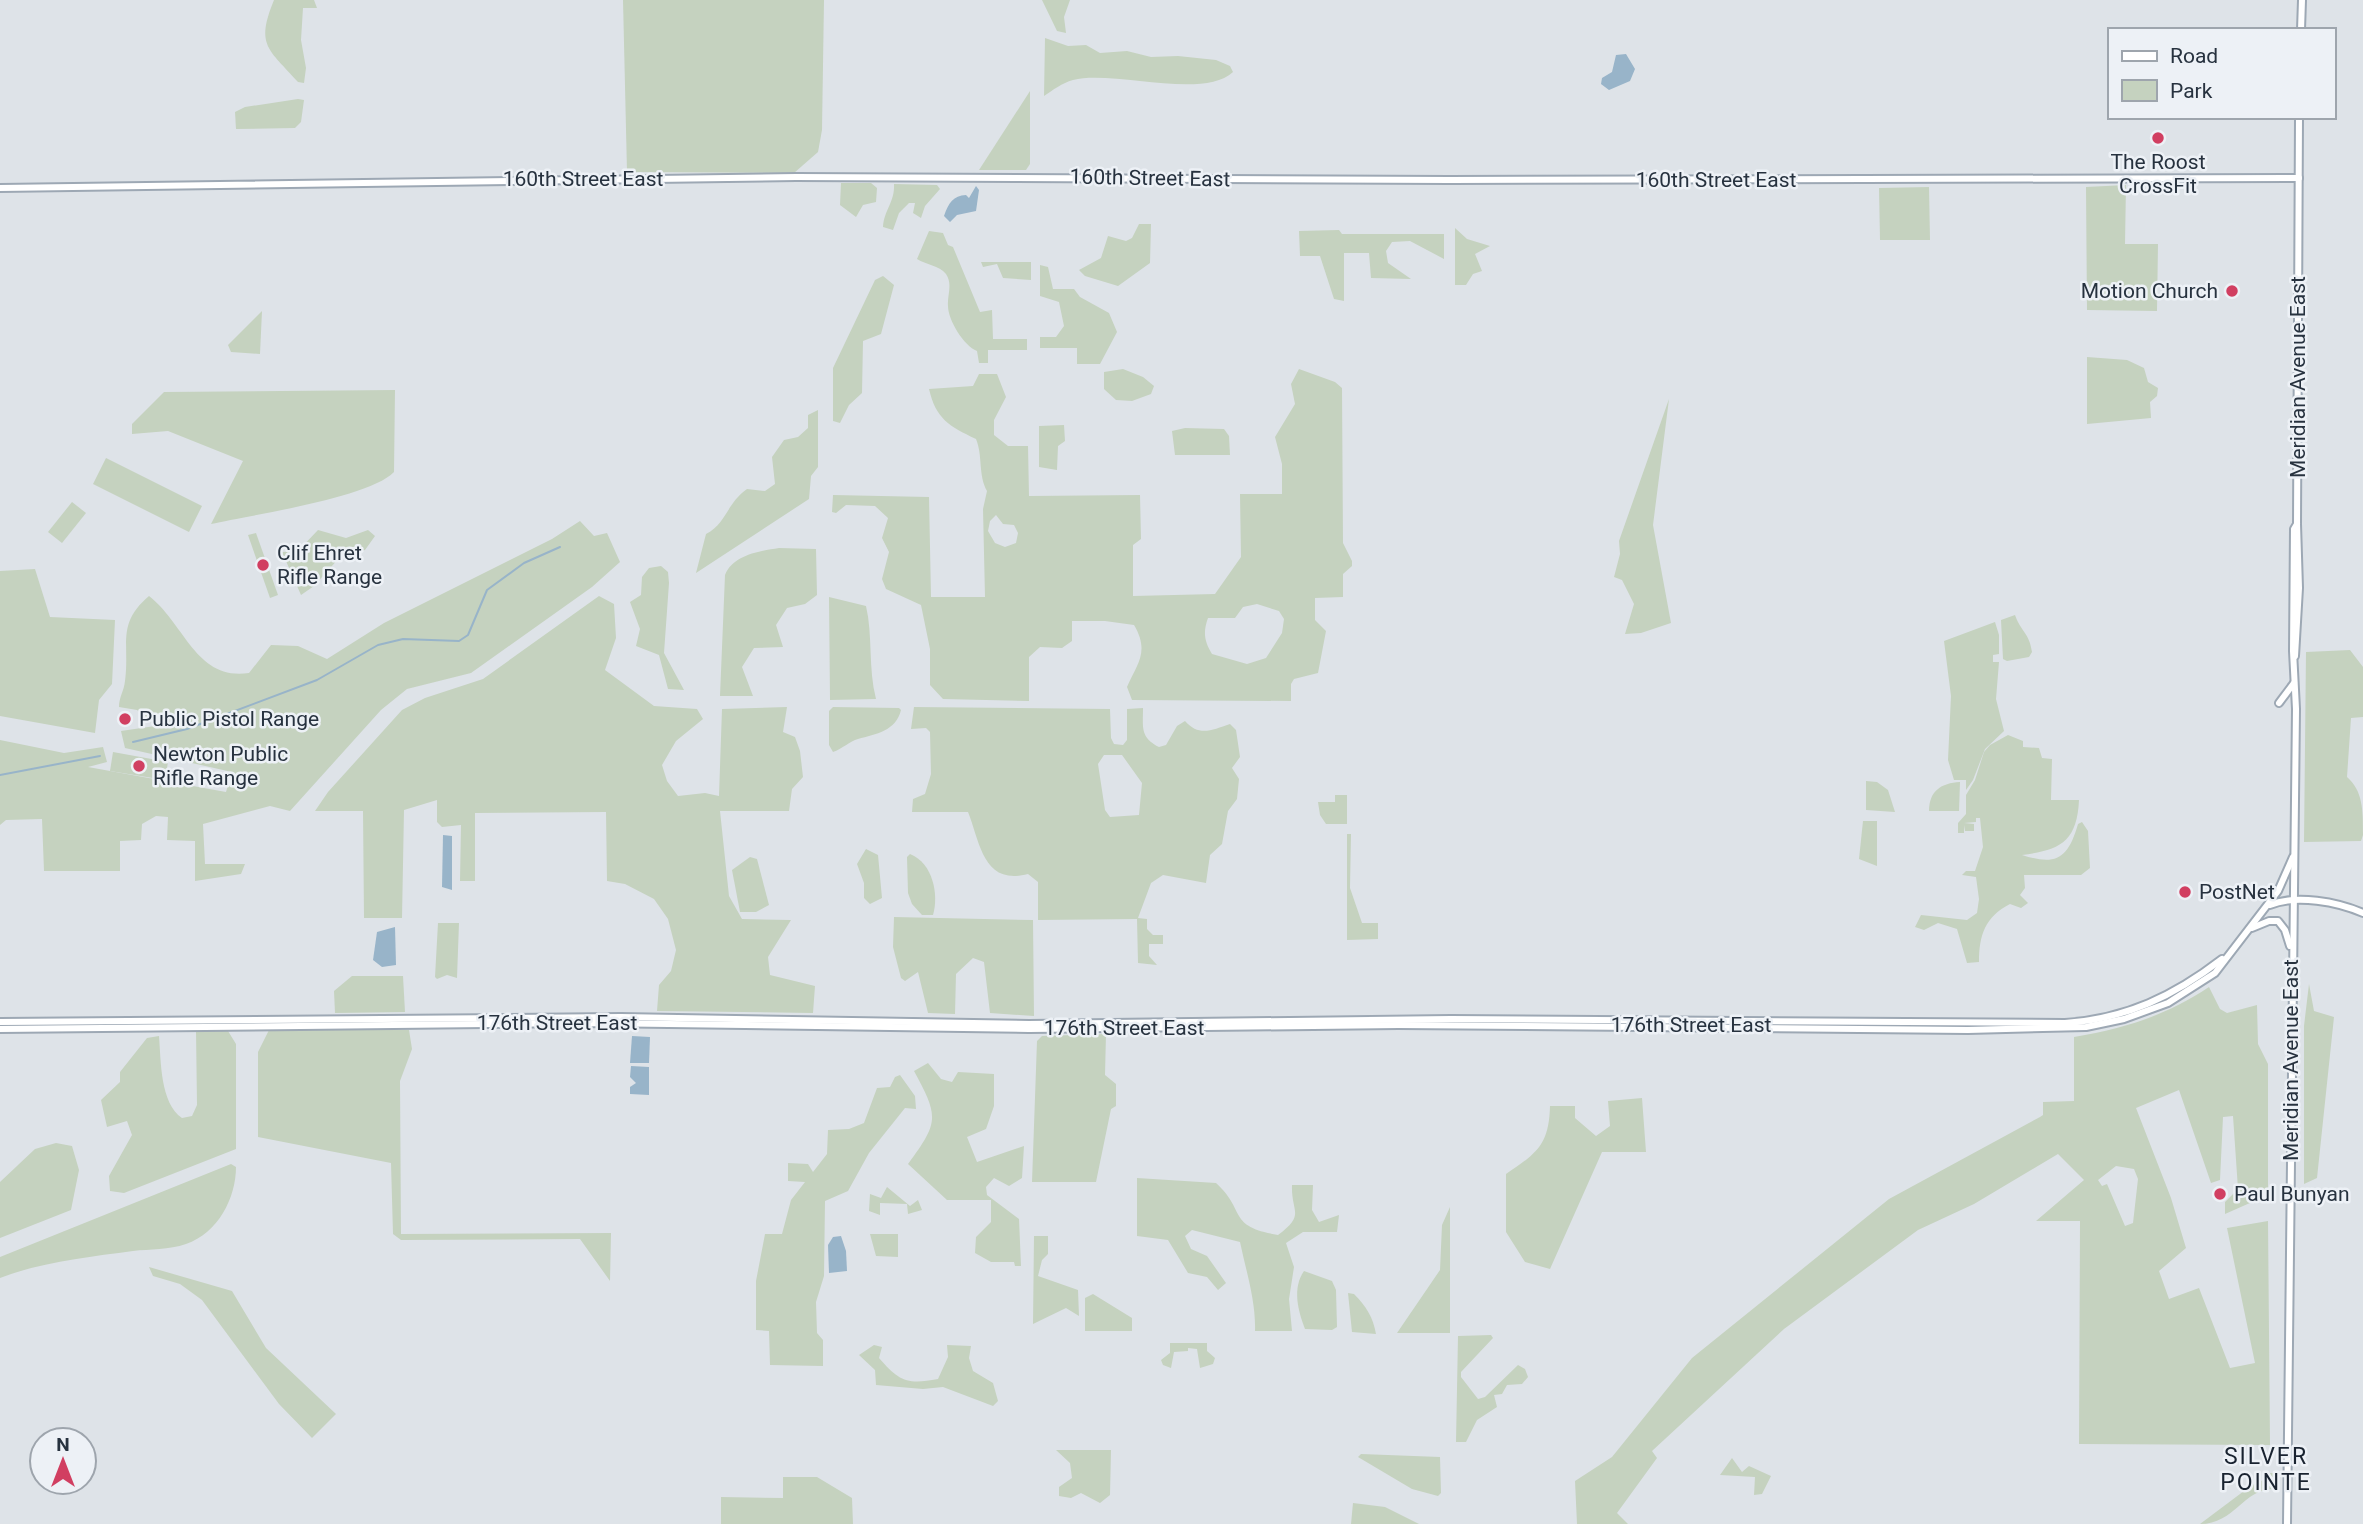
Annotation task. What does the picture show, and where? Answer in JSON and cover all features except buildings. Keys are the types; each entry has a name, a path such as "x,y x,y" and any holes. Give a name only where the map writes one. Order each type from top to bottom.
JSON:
{"main road":[{"path":"2301,28 2302,0"},
{"name":"Meridian Avenue East","path":"2295,656 2300,559 2297,524 2299,119"},
{"name":"160th Street East","path":"0,188 796,177 2297,178"},
{"name":"Meridian Avenue East","path":"2287,1524 2294,545 2297,524"},
{"path":"2279,703 2295,681"},
{"name":"176th Street East","path":"0,1028 626,1023 1194,1028 1699,1025 1968,1030 2086,1027 2144,1013 2187,992 2215,972 2281,887 2293,858"},
{"path":"2268,906 2293,902 2337,904 2363,913"},
{"path":"2250,929 2269,921 2278,921 2285,930 2292,956"},
{"name":"176th Street East","path":"0,1022 626,1017 891,1023 1451,1019 1735,1019 1978,1024 2083,1022 2114,1016 2162,999 2210,970 2227,955"},
{"path":"2187,992 2210,970"},
{"path":"385,1024 407,1018"},
{"path":"1399,1025 1445,1022 1451,1019"},
{"path":"1550,1025 1552,1022 1594,1019"},
{"path":"1623,1025 1677,1022 1679,1019"},
{"path":"1699,1025 1701,1022 1735,1019"},
{"path":"170,1026 192,1020"},
{"path":"1268,1028 1270,1024 1313,1023 1320,1020"},
{"path":"39,1027 66,1021"},
{"path":"1194,1028 1243,1021"},
{"path":"876,1027 891,1023"}],"green space":[{"path":"274,0 314,0 317,8 303,8 301,40 306,68 304,83 298,82 268,46 266,28"},
{"path":"623,0 824,0 822,130 818,152 794,173 627,172"},
{"path":"1042,0 1070,0 1064,17 1066,33 1057,31"},
{"path":"1045,38 1068,46 1086,45 1100,53 1127,51 1151,57 1178,56 1216,60 1230,66 1233,72 1219,80 1201,84 1111,78 1073,80 1044,96"},
{"path":"1030,91 1030,164 1026,170 979,170"},
{"path":"304,100 301,122 295,128 236,129 235,112 245,107"},
{"path":"841,183 871,183 877,188 876,202 863,205 856,217 840,205"},
{"path":"894,184 937,185 940,189 925,206 921,218 913,213 915,203 909,203 899,213 893,230 883,227"},
{"path":"2126,185 2125,244 2158,244 2157,311 2087,310 2086,187"},
{"path":"1929,187 1930,240 1880,240 1879,188"},
{"path":"1139,224 1151,224 1150,263 1118,286 1085,276 1079,270 1101,258 1108,236 1126,241 1132,238"},
{"path":"1455,228 1467,239 1490,246 1475,254 1482,271 1473,274 1466,285 1455,285"},
{"path":"1339,230 1342,234 1444,234 1444,259 1410,241 1392,242 1386,251 1388,263 1411,279 1371,278 1369,253 1344,253 1344,301 1334,299 1320,256 1300,256 1299,231"},
{"path":"929,231 943,233 948,245 953,247 980,312 992,310 993,339 1027,339 1027,350 988,350 988,363 979,363 977,351 962,338 951,318 946,274 917,259"},
{"path":"981,262 1031,262 1031,280 1003,278 997,264 983,267"},
{"path":"1040,265 1048,267 1053,289 1074,289 1080,297 1109,313 1117,332 1100,364 1077,364 1077,348 1040,348 1040,337 1056,337 1064,326 1059,302 1040,296"},
{"path":"883,276 894,285 881,334 863,341 862,393 849,405 840,423 833,421 833,368 875,280"},
{"path":"262,311 260,354 231,352 228,345"},
{"path":"2087,357 2127,360 2144,368 2148,382 2158,388 2157,396 2150,402 2151,418 2087,424"},
{"path":"1123,369 1143,377 1154,386 1151,394 1132,401 1116,400 1104,389 1104,372"},
{"path":"1299,369 1335,382 1342,388 1343,543 1352,566 1343,574 1343,597 1315,598 1315,620 1326,631 1318,673 1294,679 1291,684 1291,701 1132,700 1127,687 1140,658 1139,634 1134,625 1105,621 1072,621 1072,641 1062,648 1040,647 1029,657 1029,701 943,699 930,685 930,649 921,605 886,589 882,579 889,552 882,538 888,518 875,506 846,505 836,513 832,512 833,495 929,497 931,597 985,597 983,509 987,491 982,479 978,445 976,439 958,430 940,415 929,389 973,386 979,374 997,374 1006,397 994,420 994,435 1008,446 1028,446 1029,496 1140,495 1141,539 1133,545 1133,596 1215,594 1241,557 1240,494 1282,494 1282,464 1275,437 1295,404 1291,384","holes":["996,515 1003,524 1014,525 1018,533 1016,543 1005,547 995,543 988,531 990,521","1257,604 1279,611 1284,619 1282,633 1266,658 1247,664 1212,654 1205,636 1208,618 1235,618 1243,607"]},
{"path":"395,390 394,472 381,481 336,498 211,524 243,461 168,431 132,434 132,424 164,392"},
{"path":"1669,399 1653,525 1671,623 1641,633 1625,634 1634,604 1622,580 1614,577 1620,554 1619,541"},
{"path":"818,410 818,467 811,476 809,499 696,573 706,534 713,530 747,489 765,491 775,484 772,457 784,440 798,437 808,428 808,415"},
{"path":"1064,425 1065,441 1058,446 1057,470 1039,467 1039,426"},
{"path":"1185,428 1224,429 1229,436 1230,455 1175,455 1172,431"},
{"path":"106,458 202,506 189,532 93,484"},
{"path":"72,502 86,513 62,543 48,532"},
{"path":"580,521 594,536 607,533 620,562 592,587 471,673 407,689 381,710 290,811 270,806 203,824 205,864 245,864 241,874 195,881 195,841 167,840 168,817 156,816 142,824 141,840 120,841 120,871 44,871 42,819 6,820 0,825 0,740 64,753 103,747 107,762 88,767 226,792 232,772 125,748 121,731 155,726 137,710 119,707 125,681 128,625 139,606 149,596 204,660 231,673 249,673 271,645 298,646 327,659 384,623 552,539"},
{"path":"318,530 346,538 368,530 375,536 365,550 340,557 314,586 301,595 282,552 298,551"},
{"name":"Clif Ehret Rifle Range","path":"256,533 278,595 270,598 248,535"},
{"path":"779,548 816,549 817,595 805,604 787,608 776,625 783,647 754,648 742,667 753,696 720,696 725,575 741,558"},
{"path":"661,566 668,572 669,583 664,653 684,690 668,689 659,655 636,646 640,629 630,602 641,595 642,577 649,568"},
{"path":"35,569 50,617 115,620 112,684 99,700 95,733 0,716 0,571"},
{"path":"599,596 614,604 616,638 605,670 654,706 697,709 703,719 676,741 662,765 667,781 678,796 705,793 719,796 722,709 787,707 783,732 795,737 800,751 803,777 792,789 789,811 720,811 729,896 742,919 791,920 768,957 770,975 815,986 813,1013 657,1011 659,985 671,971 676,950 668,919 654,899 625,884 607,881 606,812 475,813 475,881 460,881 461,825 442,827 437,822 437,800 404,810 402,918 364,918 363,811 315,811 328,792 402,710 425,698 483,679"},
{"path":"829,597 866,606 876,699 830,700"},
{"path":"2015,615 2029,640 2032,652 2029,657 2007,661 2003,659 2001,620"},
{"path":"1995,622 1999,635 1999,654 1993,655 1993,662 1999,662 1996,699 2004,731 1985,749 1973,780 1966,790 1966,780 1954,780 1948,760 1951,696 1944,641"},
{"path":"2350,650 2363,667 2363,717 2351,718 2347,777 2359,795 2363,835 2361,841 2304,842 2306,652"},
{"path":"833,707 901,710 890,727 855,740 833,752 829,745 829,711"},
{"path":"914,707 1110,709 1111,738 1114,744 1123,745 1127,740 1127,709 1143,708 1146,736 1159,747 1166,745 1177,726 1185,721 1201,731 1230,724 1236,730 1240,757 1232,768 1239,779 1237,799 1228,811 1222,844 1210,855 1206,883 1163,875 1151,883 1138,918 1147,919 1147,929 1153,935 1163,935 1163,944 1149,944 1149,956 1157,965 1138,963 1137,919 1038,920 1038,882 1028,874 1001,874 992,868 980,848 968,812 912,812 913,799 925,794 931,774 930,732 926,728 911,729","holes":["1104,755 1122,755 1142,783 1139,815 1110,817 1105,810 1098,764"]},
{"path":"2008,735 2023,741 2023,747 2039,748 2042,758 2052,759 2051,800 2079,800 2074,826 2064,842 2056,847 2022,855 2044,860 2059,857 2070,845 2078,824 2082,822 2088,831 2090,868 2081,875 2024,875 2025,888 2020,895 2028,903 2021,908 2010,904 2001,909 1989,921 1982,935 1979,962 1967,963 1957,929 1938,923 1924,930 1915,927 1921,915 1967,920 1977,913 1979,899 1976,877 1962,875 1966,871 1975,871 1983,847 1980,818 1976,818 1976,822 1964,823 1974,824 1974,831 1965,831 1964,825 1964,833 1958,833 1958,823 1966,814 1966,795 1975,780 1984,752 1990,745"},
{"name":"Newton Public Rifle Range","path":"113,752 168,762 165,780 110,771"},
{"path":"1866,781 1877,782 1888,790 1895,812 1866,810"},
{"path":"1960,782 1959,811 1929,811 1931,798 1937,789"},
{"path":"1335,795 1347,795 1347,824 1326,824 1320,815 1318,802 1335,802"},
{"path":"1863,821 1877,821 1877,866 1859,859"},
{"path":"1347,834 1351,834 1350,888 1362,923 1378,923 1378,939 1347,940"},
{"path":"866,849 878,855 882,898 870,904 864,898 864,883 857,864"},
{"path":"910,854 918,858 929,872 935,898 933,915 922,915 912,904 908,893 907,857"},
{"path":"750,857 757,859 769,905 756,912 740,912 732,870"},
{"path":"894,917 1033,920 1034,1016 990,1013 984,962 973,958 956,974 955,1014 928,1013 918,972 905,981 901,978 893,947"},
{"path":"438,923 459,923 457,978 447,975 437,979 435,977"},
{"path":"352,976 403,976 405,1012 335,1013 334,991"},
{"path":"2309,984 2314,1011 2334,1017 2317,1178 2304,1184 2304,1026"},
{"path":"2209,987 2220,1009 2227,1013 2257,1005 2258,1044 2268,1064 2268,1195 2225,1214 2225,1202 2238,1189 2233,1116 2223,1117 2220,1180 2211,1183 2179,1090 2136,1108 2171,1198 2186,1248 2159,1271 2169,1299 2199,1288 2230,1368 2255,1363 2227,1228 2268,1221 2270,1445 2079,1444 2080,1221 2036,1221 2084,1180 2058,1154 1974,1204 1918,1230 1784,1329 1652,1451 1657,1458 1617,1513 1628,1524 1577,1524 1575,1481 1612,1457 1692,1358 1889,1199 2040,1117 2043,1115 2043,1102 2074,1101 2074,1037 2144,1020","holes":["2116,1166 2134,1169 2138,1179 2133,1223 2125,1226 2107,1184 2102,1186 2098,1180"]},
{"path":"196,1030 228,1031 236,1044 236,1149 124,1193 110,1191 109,1176 132,1135 127,1121 107,1127 101,1100 120,1082 120,1072 147,1038 159,1036 161,1069 169,1102 182,1118 192,1116 197,1105"},
{"path":"269,1030 409,1030 412,1049 400,1081 401,1234 611,1233 610,1281 580,1239 401,1240 393,1234 391,1163 258,1137 258,1052"},
{"path":"1106,1034 1105,1075 1116,1084 1116,1106 1111,1109 1096,1182 1032,1182 1037,1041 1042,1036"},
{"path":"928,1063 941,1079 952,1082 958,1072 994,1074 994,1106 986,1129 967,1137 977,1162 1024,1146 1022,1178 1009,1186 994,1178 986,1187 987,1195 1019,1219 1021,1266 1015,1266 1014,1262 991,1262 975,1253 976,1237 991,1222 991,1200 947,1200 908,1164 926,1138 932,1119 928,1099 914,1071"},
{"path":"900,1075 915,1096 916,1109 905,1108 869,1153 848,1191 825,1201 824,1276 816,1302 817,1333 823,1340 823,1366 770,1365 769,1331 756,1330 756,1281 765,1234 782,1234 791,1200 805,1182 788,1181 788,1163 808,1164 813,1172 827,1154 828,1130 849,1129 864,1123 877,1088 890,1087 895,1077"},
{"path":"1642,1098 1646,1152 1602,1152 1550,1269 1525,1262 1506,1232 1506,1174 1539,1147 1547,1130 1550,1106 1575,1106 1575,1118 1596,1136 1610,1126 1608,1101"},
{"path":"56,1143 72,1146 79,1170 71,1210 0,1238 0,1182 35,1149"},
{"path":"231,1164 236,1167 229,1202 216,1223 197,1239 173,1247 48,1264 0,1278 0,1257"},
{"path":"1137,1178 1216,1183 1244,1222 1251,1227 1278,1235 1294,1217 1292,1185 1313,1185 1312,1210 1319,1222 1339,1215 1337,1232 1303,1232 1286,1243 1294,1267 1289,1299 1292,1331 1255,1331 1252,1297 1240,1242 1192,1230 1185,1236 1191,1249 1207,1256 1226,1283 1218,1290 1207,1277 1188,1273 1168,1240 1137,1236"},
{"path":"887,1187 910,1206 918,1200 922,1210 908,1214 907,1204 880,1203 880,1215 869,1211 870,1194 881,1198"},
{"path":"1450,1207 1450,1333 1397,1333 1440,1270 1442,1225"},
{"path":"870,1234 898,1234 898,1257 876,1256"},
{"path":"1034,1236 1048,1236 1048,1254 1042,1260 1038,1276 1078,1290 1079,1316 1066,1308 1033,1324"},
{"path":"149,1267 232,1291 266,1348 336,1414 312,1438 279,1404 202,1300 180,1284 153,1276"},
{"path":"1304,1271 1332,1281 1336,1290 1337,1327 1332,1330 1305,1329 1298,1307 1297,1292"},
{"path":"1348,1293 1354,1294 1365,1307 1376,1334 1352,1332"},
{"path":"1093,1294 1132,1318 1132,1331 1085,1331 1085,1298"},
{"path":"1491,1335 1493,1338 1461,1372 1461,1377 1478,1399 1485,1397 1518,1365 1525,1369 1528,1377 1522,1384 1507,1385 1502,1394 1494,1395 1497,1407 1477,1420 1466,1442 1456,1442 1458,1336"},
{"path":"1170,1343 1207,1343 1207,1351 1215,1358 1213,1364 1200,1368 1197,1349 1188,1348 1188,1351 1174,1352 1171,1368 1163,1365 1161,1360 1170,1353"},
{"path":"874,1345 882,1347 879,1358 892,1372 911,1381 938,1379 948,1357 947,1345 971,1346 969,1358 973,1371 993,1383 998,1401 993,1406 943,1387 923,1389 876,1385 875,1370 859,1355"},
{"path":"1056,1450 1111,1450 1110,1495 1100,1503 1081,1493 1071,1498 1059,1496 1059,1487 1072,1478 1070,1463"},
{"path":"1361,1454 1440,1457 1441,1493 1438,1496 1412,1489 1358,1457"},
{"path":"1732,1458 1742,1472 1749,1466 1771,1476 1762,1494 1754,1495 1755,1477 1720,1475"},
{"path":"2270,1473 2274,1473 2274,1489 2255,1494 2222,1518 2200,1524 2252,1485 2270,1477"},
{"path":"783,1477 817,1477 852,1498 853,1524 721,1524 721,1497 783,1498"},
{"path":"1353,1503 1385,1507 1419,1524 1351,1524"}],"water":[{"path":"1626,54 1635,69 1630,81 1609,90 1601,84 1602,78 1612,72 1616,55"},
{"path":"976,186 979,190 976,211 957,215 950,222 944,216 950,203 962,196 969,198"},
{"path":"443,835 452,836 452,890 442,887"},
{"path":"395,927 396,965 382,967 373,960 377,932"},
{"path":"632,1036 650,1037 649,1063 630,1063"},
{"path":"631,1066 649,1067 649,1095 630,1094 630,1087 636,1083 630,1077"},
{"path":"841,1236 846,1251 847,1271 829,1273 828,1245 833,1237"}],"waterway":[{"path":"133,742 187,729 317,680 378,645 403,639 459,641 468,635 487,590 524,563 560,547"},
{"path":"0,775 100,756"}],"place":[{"name":"The Roost CrossFit","path":"2158,138"},
{"name":"Motion Church","path":"2232,291"},
{"name":"Clif Ehret Rifle Range","path":"263,565"},
{"name":"Public Pistol Range","path":"125,719"},
{"name":"Newton Public Rifle Range","path":"139,766"},
{"name":"PostNet","path":"2185,892"},
{"name":"Paul Bunyan","path":"2220,1194"}],"district":[{"name":"SILVER POINTE","path":"2266,1469"}]}
